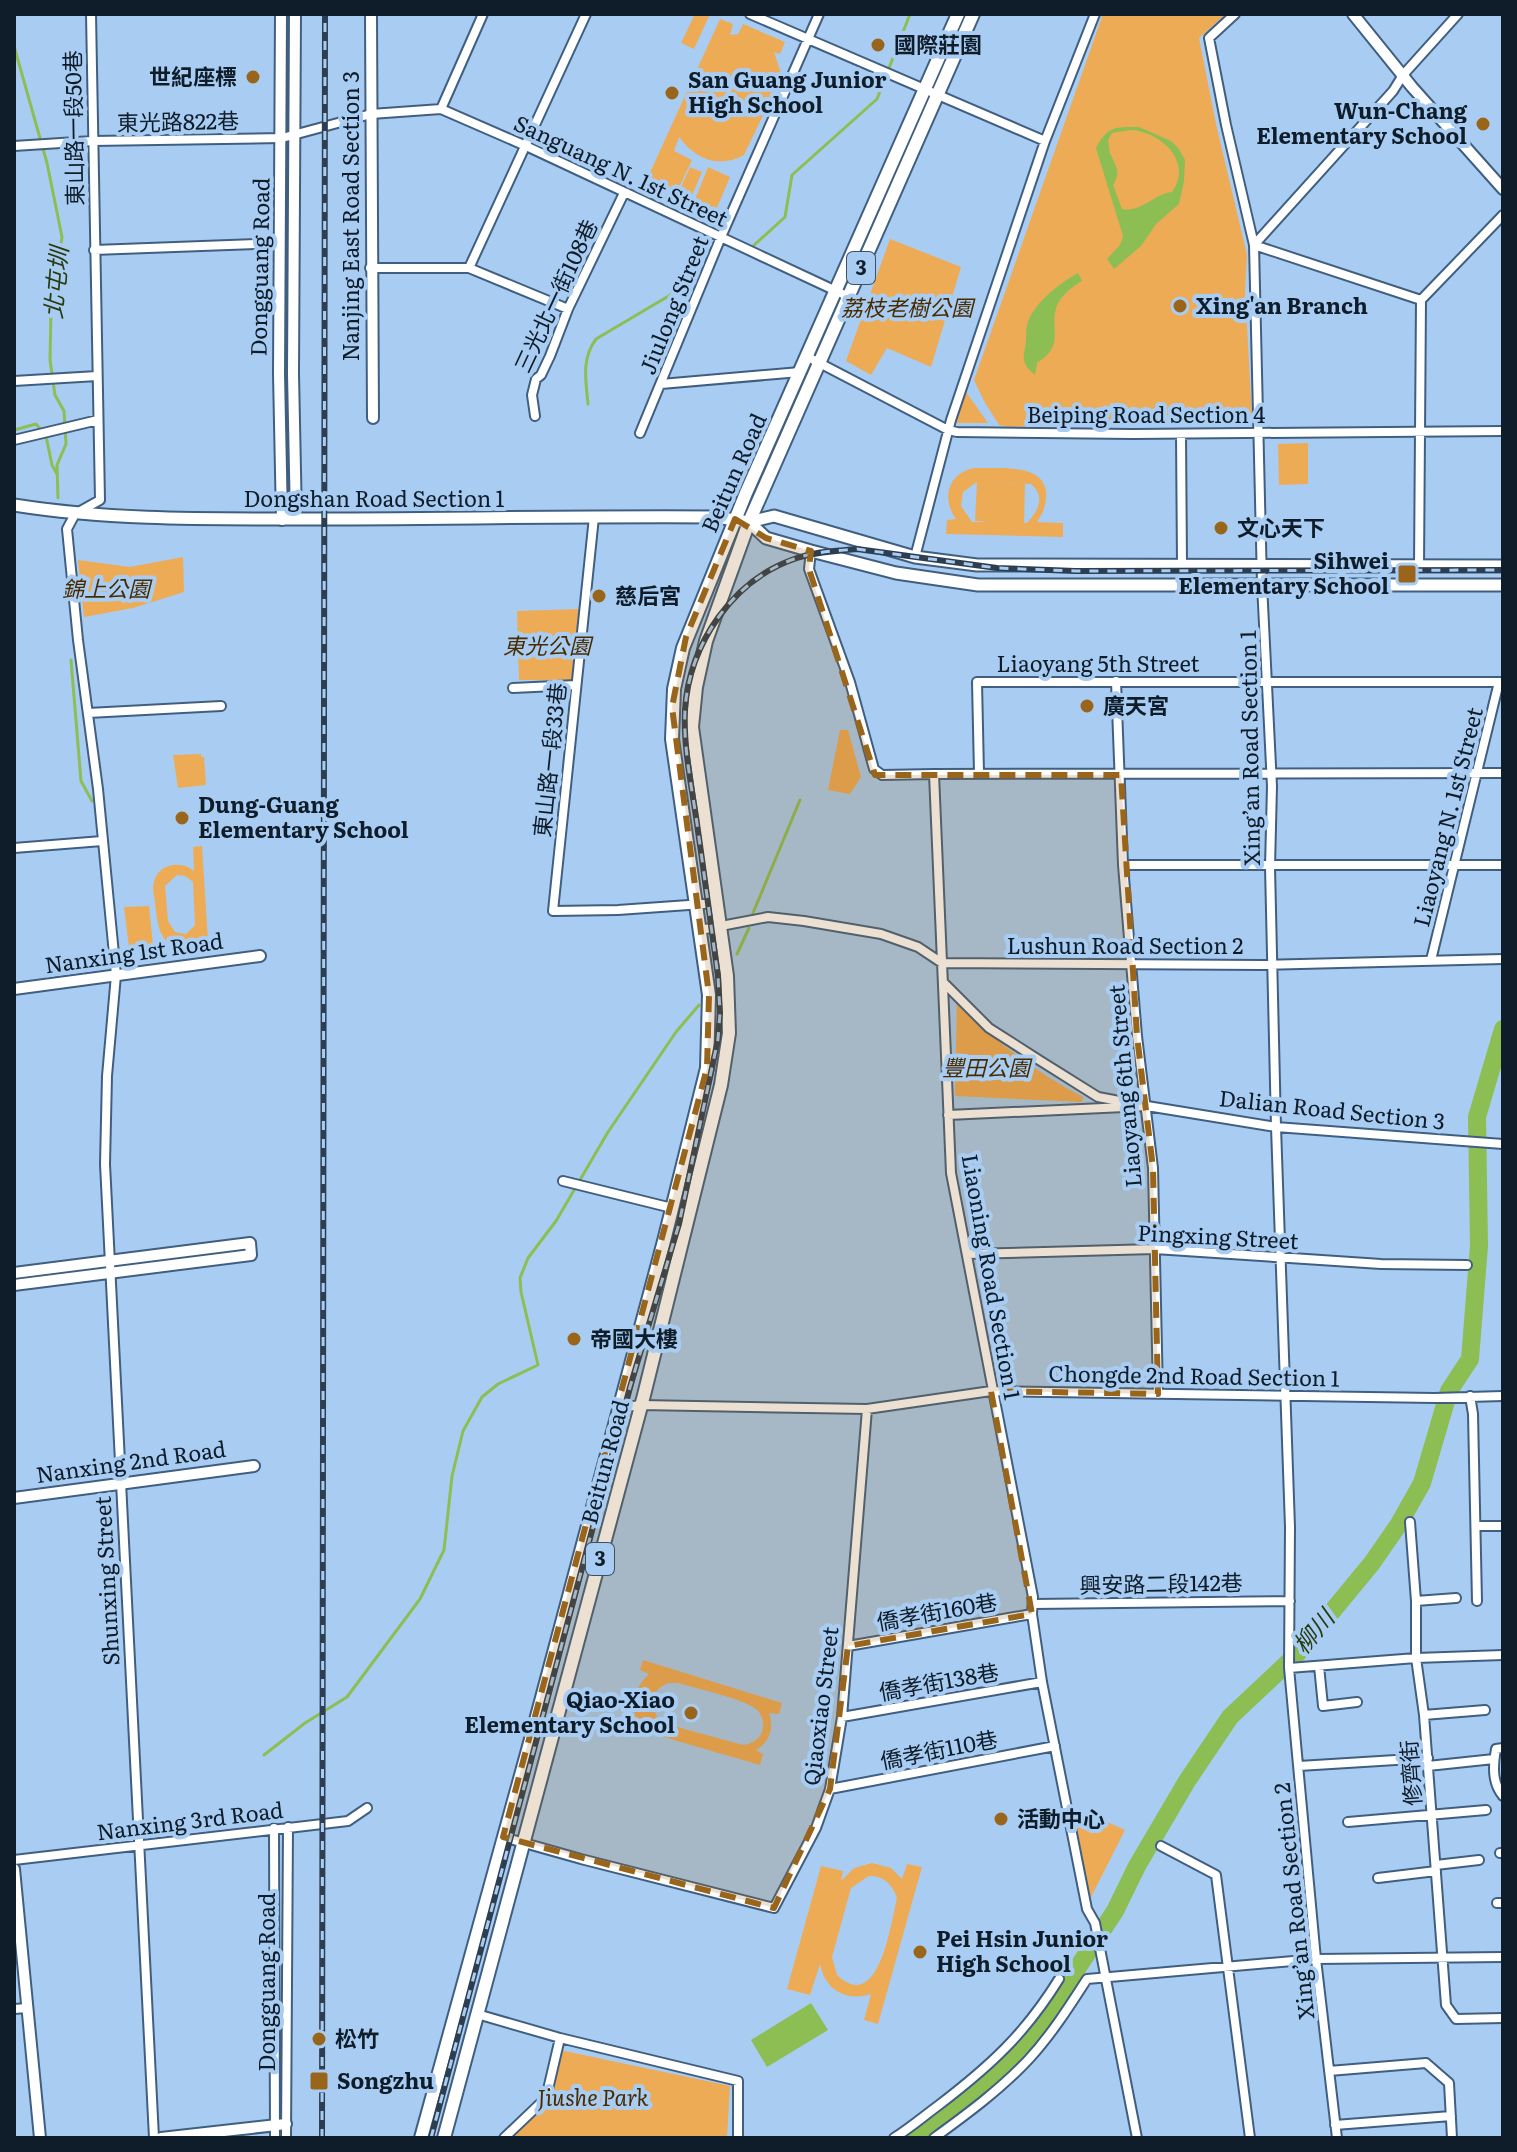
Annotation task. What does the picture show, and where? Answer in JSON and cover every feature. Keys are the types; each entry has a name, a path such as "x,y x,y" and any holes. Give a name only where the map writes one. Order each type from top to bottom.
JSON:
{"main road":[{"name":"Beitun Road","path":"421,2138 619,1408 707,1068 709,995 674,756 672,722 674,689 686,637 806,356 958,14"},
{"name":"Beitun Road","path":"444,2138 641,1405 721,1085 729,1033 727,976 692,727 706,641 749,522 973,14"},
{"name":"Dongshan Road Section 1","path":"14,505 75,514 282,520 594,517 735,519 749,522"},
{"path":"749,522 774,516 915,557 977,565 1503,566"},
{"path":"749,522 766,538 811,551 896,573 978,585 1503,585"}],"street":[{"name":"東山路一段50巷","path":"75,514 100,500 91,14"},
{"name":"Dongguang Road","path":"281,14 279,419 282,520"},
{"name":"Dongguang Road","path":"295,14 296,519"},
{"name":"Nanjing East Road Section 3","path":"371,14 373,418"},
{"path":"441,109 483,14"},
{"path":"469,268 586,14"},
{"path":"750,14 1045,141"},
{"name":"Jiulong Street","path":"640,433 721,237 819,14"},
{"path":"915,557 948,430 1045,141 1095,14"},
{"name":"Xing’an Road Section 1","path":"1235,14 1209,38 1254,245 1262,584 1271,773 1276,1127"},
{"path":"1353,14 1503,189"},
{"path":"1421,300 1254,245 1458,14"},
{"name":"Sanguang N. 1st Street","path":"294,136 371,114 441,109 849,297"},
{"name":"東光路822巷","path":"14,146 294,136"},
{"name":"三光北一街108巷","path":"535,416 532,395 536,379 550,356 568,309 624,193"},
{"path":"1419,566 1421,300 1503,215"},
{"path":"94,250 280,243"},
{"path":"370,268 469,268 568,309"},
{"name":"Beiping Road Section 4","path":"806,356 948,430 1181,434 1503,431"},
{"path":"661,384 800,372"},
{"path":"14,381 97,376"},
{"path":"14,440 98,420"},
{"path":"1181,434 1182,563"},
{"name":"Shunxing Street","path":"75,514 67,529 116,975 105,1119 105,1164 154,2138"},
{"name":"東山路一段33巷","path":"594,517 553,911 697,905"},
{"path":"811,551 809,569 850,682 874,769 882,775 1503,773"},
{"name":"Liaoyang 6th Street","path":"1116,681 1123,865 1137,1036 1153,1168 1158,1394"},
{"name":"Liaoyang 5th Street","path":"979,773 977,682 1501,682"},
{"name":"Liaoyang N. 1st Street","path":"1431,960 1501,682"},
{"path":"513,688 576,685"},
{"path":"88,713 221,706"},
{"name":"Liaoning Road Section 1","path":"934,774 951,1173 1021,1535 1042,1682 1087,1909 1095,1923 1104,1976"},
{"path":"14,848 102,841"},
{"path":"1123,865 1503,865"},
{"path":"697,905 717,903"},
{"name":"Lushun Road Section 2","path":"720,927 768,917 804,921 881,934 918,947 942,963 1273,965 1503,959"},
{"path":"700,930 720,927"},
{"name":"Nanxing 1st Road","path":"14,989 260,956"},
{"name":"Dalian Road Section 3","path":"944,983 989,1028 1098,1097 1276,1127 1503,1144"},
{"name":"Dalian Road Section 3","path":"948,1115 1147,1106"},
{"path":"1276,1127 1283,1258 1290,1601"},
{"path":"566,1182 672,1208"},
{"path":"14,1273 111,1266 251,1255 250,1243 111,1266 14,1285"},
{"name":"Pingxing Street","path":"967,1254 1155,1249 1381,1264 1467,1265"},
{"name":"Chongde 2nd Road Section 1","path":"619,1408 641,1405 867,1409 991,1391 1466,1397"},
{"path":"1477,1601 1476,1526 1466,1397 1503,1396"},
{"name":"Qiaoxiao Street","path":"503,1837 774,1908 816,1828 830,1789 842,1717 867,1409"},
{"name":"Nanxing 2nd Road","path":"14,1498 254,1466"},
{"name":"修齊街","path":"1410,1522 1416,1601 1416,1658 1424,1715 1446,2005 1456,2019 1503,2018"},
{"path":"1476,1526 1503,1526"},
{"path":"1416,1601 1456,1598"},
{"name":"興安路二段142巷","path":"1032,1609 1290,1601"},
{"name":"Xing’an Road Section 2","path":"1290,1601 1290,1664 1316,1959 1337,2138"},
{"name":"僑孝街160巷","path":"848,1646 1032,1609"},
{"path":"1290,1664 1319,1666 1503,1655"},
{"path":"1319,1666 1323,1706 1357,1702"},
{"name":"僑孝街138巷","path":"842,1717 1042,1682"},
{"path":"1424,1715 1485,1710"},
{"name":"僑孝街110巷","path":"830,1789 1055,1746"},
{"path":"1503,1748 1496,1749 1494,1759 1495,1786 1503,1796"},
{"path":"1299,1766 1494,1759"},
{"name":"Nanxing 3rd Road","path":"14,1860 348,1821 367,1808"},
{"path":"1348,1822 1486,1810"},
{"name":"Dongguang Road","path":"275,2138 281,2124 288,1827"},
{"name":"Dongguang Road","path":"274,1828 281,2124 286,2138"},
{"path":"1161,1846 1216,1875 1250,2138"},
{"path":"1378,1878 1479,1860"},
{"path":"14,1869 40,2138"},
{"path":"934,2138 1002,2085 1028,2060 1051,2033 1087,1979 1316,1959 1503,1957"},
{"path":"1104,1976 1137,2138"},
{"path":"894,2138 998,2057 1023,2032 1059,1979"},
{"path":"14,2009 27,2008"},
{"path":"477,2014 560,2038 738,2081 738,2138"},
{"path":"504,2138 546,2098 560,2038"},
{"path":"1329,2071 1426,2063 1449,2083 1452,2138"},
{"path":"1335,2125 1451,2116"},
{"path":"161,2138 281,2124"}],"highlighted area":[{"path":"735,519 766,538 811,551 809,569 875,775 1121,775 1137,1036 1153,1168 1158,1394 991,1391 1032,1614 848,1646 830,1789 774,1908 503,1837 707,1068 709,995 672,707 686,637"}],"green space":[{"path":"695,14 710,14 694,49 681,43"},
{"path":"1103,14 1226,14 1199,38 1247,255 1245,290 1252,417 1008,427 999,425 974,380"},
{"path":"720,19 733,24 730,35 738,34 743,24 785,42 780,54 774,52 782,76 744,155 725,161 708,160 692,151 679,137 674,151 692,160 674,198 656,189 659,183 648,177"},
{"path":"690,167 702,172 690,200 678,194"},
{"path":"708,167 730,177 713,217 692,207"},
{"name":"荔枝老樹公園","path":"890,239 961,267 931,367 887,348 871,375 846,361"},
{"path":"966,392 988,423 956,423"},
{"path":"1308,443 1308,484 1279,485 1278,444"},
{"path":"1006,468 1028,471 1037,476 1043,482 1046,496 1037,522 1063,523 1063,537 946,534 947,520 956,519 949,503 950,488 958,475 965,471","holes":["977,482 975,521 989,522 972,522 961,506 963,492","982,482 1031,484 1038,494 1037,509 1024,523 1025,484"]},
{"name":"錦上公園","path":"183,557 184,592 133,608 84,617 78,560 130,567"},
{"name":"東光公園","path":"579,609 574,680 519,680 517,611"},
{"path":"840,730 848,730 861,777 850,794 828,790"},
{"path":"201,754 204,757 206,785 178,788 173,755"},
{"path":"202,846 208,941 199,943 198,938 177,945 170,943 160,931 153,884 160,871 171,865 183,865 194,871 193,847","holes":["177,875 193,882 195,925 186,934 175,932 168,921 165,886"]},
{"path":"149,906 153,945 129,948 124,907"},
{"name":"豐田公園","path":"957,1001 1000,1042 1048,1077 1083,1097 1082,1102 955,1096"},
{"path":"643,1660 782,1703 779,1714 769,1713 770,1734 756,1750 763,1754 760,1765 667,1738 636,1723 635,1696 649,1674 640,1670","holes":["668,1683 678,1683 750,1705 761,1716 761,1735 743,1745 666,1724 658,1719 652,1706 654,1696 659,1688"]},
{"path":"1103,1820 1125,1830 1084,1911 1074,1829"},
{"path":"872,1863 891,1868 902,1879 907,1864 922,1867 878,2024 864,2020 871,1994 853,1996 838,1992 827,1981 820,1964 810,1995 787,1989 821,1866 843,1871 841,1881 854,1868","holes":["869,1876 887,1882 897,1898 886,1944 873,1975 863,1983 851,1984 837,1975 832,1957 851,1888"]},
{"name":"Jiushe Park","path":"560,2050 730,2086 727,2138 504,2138 547,2098"}],"shaded area":[{"path":"1139,127 1171,141 1179,149 1185,160 1184,181 1179,204 1156,224 1141,246 1114,269 1107,259 1120,245 1123,236 1096,148 1108,132","holes":["1141,132 1162,142 1170,150 1179,170 1178,181 1172,192 1142,206 1122,209 1113,185 1117,172 1108,140 1112,133"]},
{"path":"1078,273 1082,281 1059,301 1055,311 1053,347 1037,363 1035,375 1024,360 1028,322 1036,307 1049,294"},
{"path":"811,2003 828,2030 767,2067 751,2040"}],"waterway":[{"path":"752,247 785,217 792,175 877,99 910,14"},
{"name":"北屯圳","path":"14,46 47,163 62,237 51,308 50,360 55,395 64,411 66,444 57,465 58,498"},
{"path":"588,404 586,362 596,339 699,278"},
{"name":"北屯圳","path":"14,430 36,424 41,430"},
{"name":"北屯圳","path":"46,436 57,474"},
{"path":"71,660 81,781 92,801"},
{"path":"753,913 800,800"},
{"path":"737,954 749,928"},
{"path":"264,1755 305,1723 347,1697 420,1599 444,1550 452,1476 463,1431 482,1397 498,1384 538,1365 521,1292 520,1278 528,1258 556,1221 608,1132 676,1032 699,1005"},
{"name":"柳川","path":"914,2138 980,2089 1030,2040 1115,1911 1137,1866 1187,1781 1230,1717 1297,1654 1372,1563 1422,1483 1449,1391 1470,1359 1479,1246 1477,1117 1503,1029"}],"railway":[{"path":"322,2138 325,14"},
{"path":"431,2138 630,1387 679,1224 718,1039 718,976 685,740 688,685 705,638 718,617 753,581 774,568 812,554 857,549 997,568 1075,571 1503,570"}],"place":[{"name":"國際莊園","path":"878,45"},
{"name":"世紀座標","path":"253,77"},
{"name":"San Guang Junior High School","path":"672,93"},
{"name":"Wun-Chang Elementary School","path":"1483,124"},
{"name":"Xing'an Branch","path":"1180,306"},
{"name":"文心天下","path":"1221,528"},
{"name":"Sihwei Elementary School","path":"1407,574"},
{"name":"慈后宮","path":"599,596"},
{"name":"廣天宮","path":"1087,706"},
{"name":"Dung-Guang Elementary School","path":"182,818"},
{"name":"帝國大樓","path":"574,1339"},
{"name":"Qiao-Xiao Elementary School","path":"691,1713"},
{"name":"活動中心","path":"1001,1819"},
{"name":"Pei Hsin Junior High School","path":"920,1952"},
{"name":"松竹","path":"319,2039"},
{"name":"Songzhu","path":"319,2081"}]}
